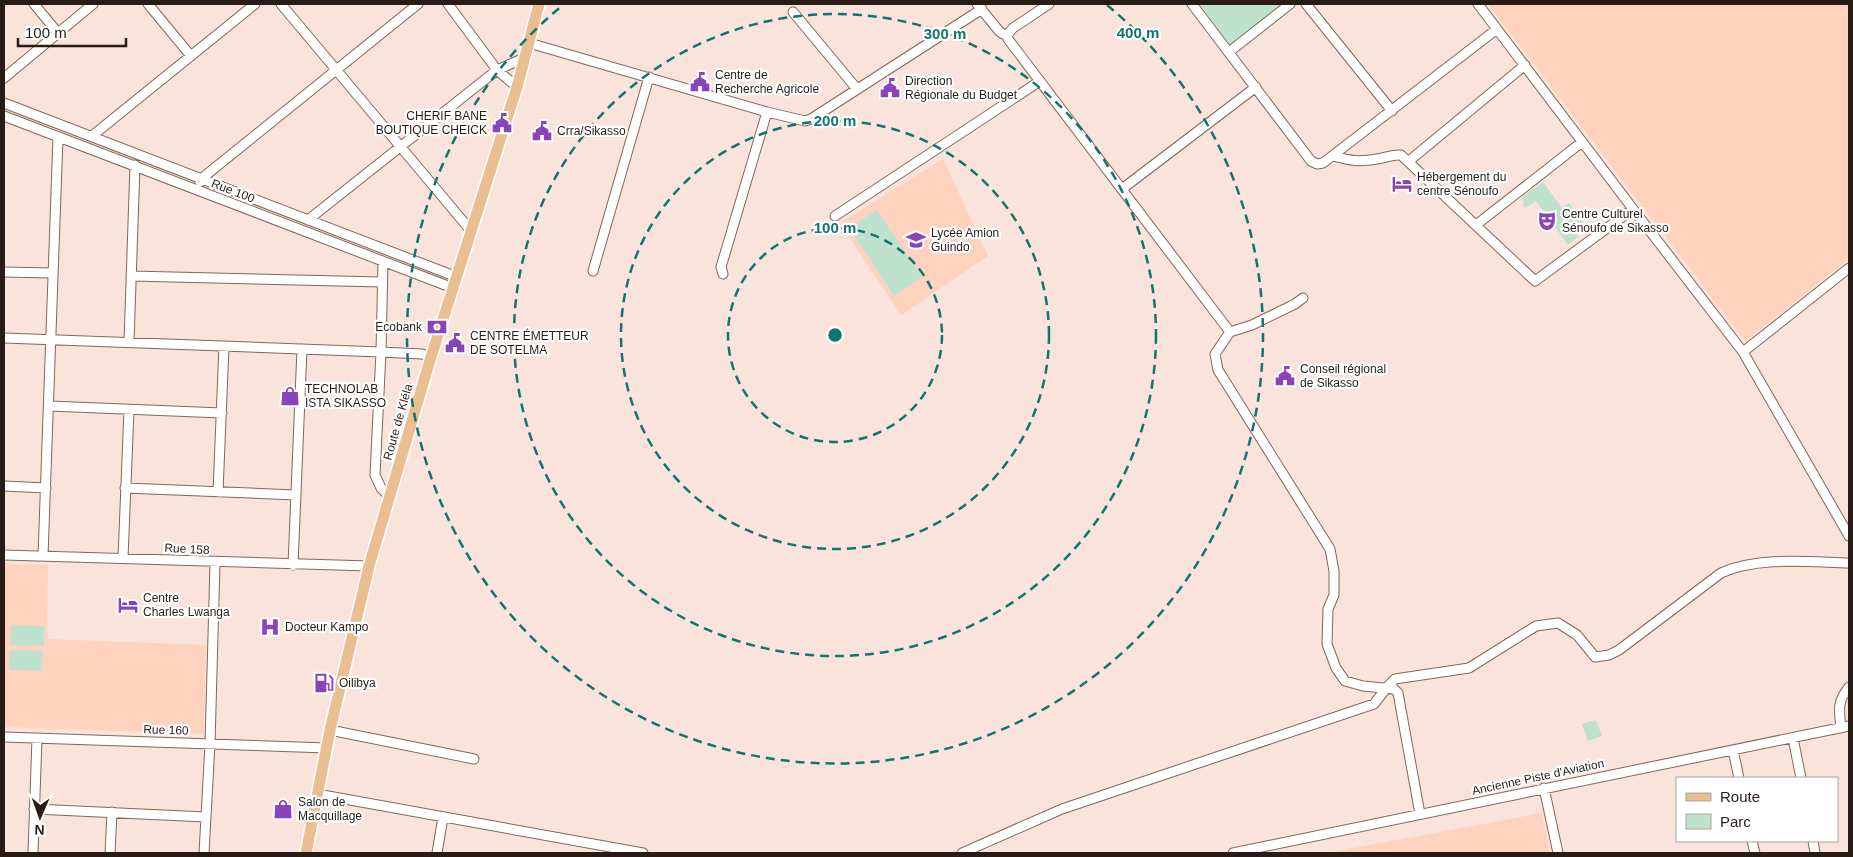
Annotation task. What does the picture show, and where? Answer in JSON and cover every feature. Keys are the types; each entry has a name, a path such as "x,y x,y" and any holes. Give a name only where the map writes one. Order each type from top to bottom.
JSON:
{"main road":[{"name":"Route de Kléla","path":"306,853 330,730 369,566 431,357 517,86 539,4"}],"street":[{"path":"34,4 58,33"},
{"path":"4,78 93,4"},
{"path":"148,4 191,56"},
{"path":"92,136 256,4"},
{"path":"281,4 472,232"},
{"path":"197,190 201,179 418,4"},
{"path":"448,4 497,70 517,86"},
{"path":"1007,35 1013,28 1048,4"},
{"path":"1192,4 1311,161 1320,164 1392,111 1497,28"},
{"path":"1229,52 1290,4"},
{"path":"1306,4 1392,111"},
{"path":"1478,4 1743,352 1849,536"},
{"path":"529,43 767,112 806,121 857,89 979,6 1002,34 1007,35"},
{"path":"793,12 857,89"},
{"path":"1007,35 1008,39 1230,332"},
{"path":"308,220 497,70 524,58"},
{"path":"1408,160 1524,65"},
{"path":"593,271 649,77"},
{"path":"835,216 1040,81"},
{"path":"1122,189 1256,87"},
{"path":"4,103 308,220 455,282"},
{"path":"723,274 721,267 767,112"},
{"name":"Rue 100","path":"4,116 383,261 455,282"},
{"path":"43,556 58,137"},
{"path":"1476,225 1582,142"},
{"path":"1333,156 1353,161 1380,159 1394,154 1401,155 1536,281 1633,210"},
{"path":"129,342 135,165"},
{"path":"383,261 375,475 381,488 390,497"},
{"path":"1743,352 1849,268"},
{"path":"4,272 52,273"},
{"path":"131,276 382,282"},
{"path":"1304,298 1252,325 1230,332 1216,354 1218,370 1330,549 1334,571 1334,595 1328,609 1327,644 1336,668 1345,681 1363,686 1394,689 1398,693 1420,814"},
{"path":"4,338 381,352 422,354 431,357"},
{"path":"218,492 224,346"},
{"path":"293,565 302,349"},
{"path":"49,406 222,413"},
{"path":"123,558 128,410"},
{"path":"4,486 46,488"},
{"path":"125,488 296,495"},
{"name":"Rue 158","path":"4,555 123,558 215,563 369,566"},
{"path":"962,853 1062,809 1374,704 1395,679 1468,668 1536,626 1558,623 1577,636 1595,657 1609,655 1619,650 1721,573 1732,568 1772,562 1849,563"},
{"path":"204,853 210,744 215,563"},
{"path":"1847,728 1838,708 1842,697 1849,687"},
{"name":"Ancienne Piste d'Aviation","path":"1233,853 1544,788 1847,728"},
{"path":"330,730 474,759"},
{"name":"Rue 160","path":"4,737 327,748"},
{"path":"33,853 37,738"},
{"path":"1793,738 1801,777"},
{"path":"1733,750 1739,777"},
{"path":"1544,788 1558,853"},
{"path":"317,794 515,832 642,853"},
{"path":"34,809 206,817"},
{"path":"110,853 112,812"},
{"path":"437,853 443,817"}],"shaded area":[{"path":"1488,4 1849,4 1849,259 1745,341"},
{"name":"Lycée Amion Guindo","path":"943,159 988,256 901,315 840,223"},
{"path":"4,564 48,565 47,639 206,645 204,734 4,727"},
{"path":"1542,813 1550,853 1332,852 1440,832"}],"green space":[{"path":"1199,4 1284,4 1230,45"},
{"path":"1543,182 1562,208 1569,203 1583,223 1575,230 1579,236 1568,245 1536,201 1525,208 1522,204 1524,202 1521,198"},
{"path":"877,210 922,277 894,296 849,228"},
{"path":"11,625 44,626 44,646 10,645"},
{"path":"9,650 43,651 42,671 9,670"},
{"path":"1596,720 1602,736 1588,741 1582,724"}],"place":[{"name":"Centre de Recherche Agricole","path":"700,82"},
{"name":"Direction Régionale du Budget","path":"890,88"},
{"name":"CHERIF BANE BOUTIQUE CHEICK","path":"502,123"},
{"name":"Crra/Sikasso","path":"542,131"},
{"name":"Hébergement du centre Sénoufo","path":"1402,184"},
{"name":"Centre Culturel Sénoufo de Sikasso","path":"1547,221"},
{"name":"Lycée Amion Guindo","path":"916,240"},
{"name":"Ecobank","path":"437,327"},
{"name":"CENTRE ÉMETTEUR DE SOTELMA","path":"455,343"},
{"name":"Conseil régional de Sikasso","path":"1285,376"},
{"name":"TECHNOLAB ISTA SIKASSO","path":"290,396"},
{"name":"Centre Charles Lwanga","path":"128,605"},
{"name":"Docteur Kampo","path":"270,627"},
{"name":"Oilibya","path":"324,683"},
{"name":"Salon de Macquillage","path":"283,809"}]}
